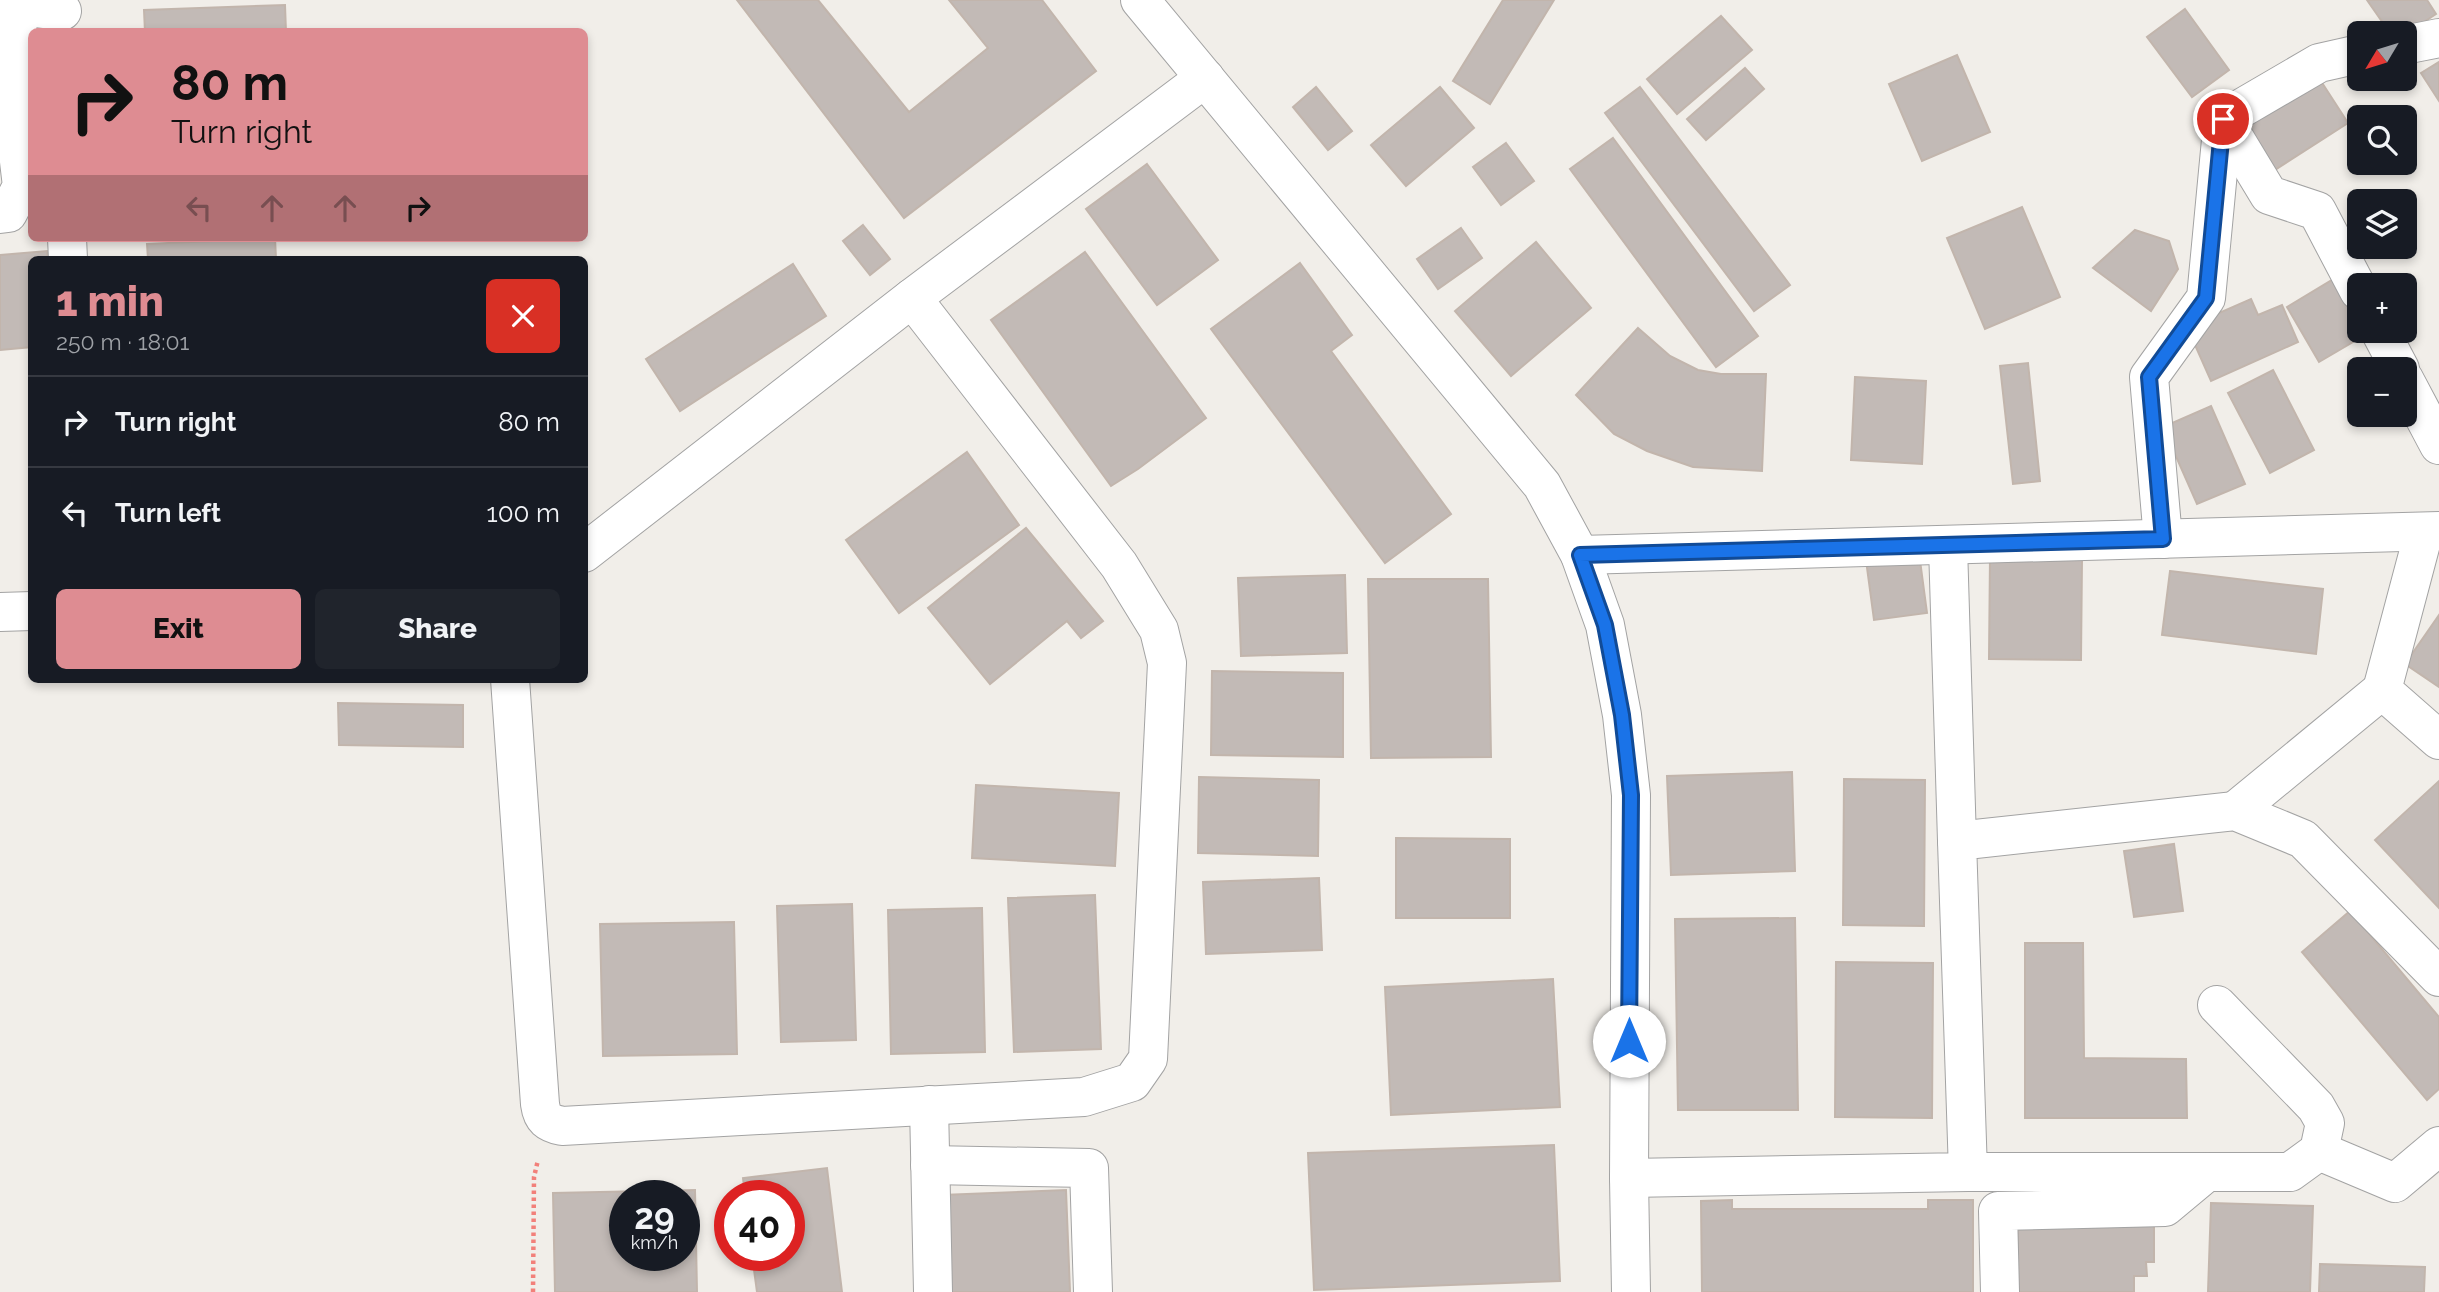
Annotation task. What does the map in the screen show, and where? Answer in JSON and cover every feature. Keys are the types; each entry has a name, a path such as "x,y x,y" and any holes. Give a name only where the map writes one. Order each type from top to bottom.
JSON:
{"street":[{"path":"1140,0 1542,485 1580,555 1605,625 1622,715 1631,795 1631,1292"},
{"path":"0,214 8,213 22,186 15,128 9,5 63,14"},
{"path":"2417,42 2439,38"},
{"path":"2223,119 2319,62 2347,56"},
{"path":"588,550 912,298 1205,78"},
{"path":"2223,119 2269,195 2317,211 2350,273"},
{"path":"2163,539 2149,377 2206,298 2223,119"},
{"path":"510,683 540,1104 541,1112 550,1123 562,1126 1084,1097 1132,1082 1148,1059 1167,663 1159,630 1119,565 912,298"},
{"path":"2417,404 2439,445"},
{"path":"1580,555 2431,531 2382,690 2235,811"},
{"path":"1948,545 1968,1172"},
{"path":"0,612 28,611"},
{"path":"2382,690 2439,740"},
{"path":"1957,841 2235,811 2303,839 2439,977"},
{"path":"1629,1178 1968,1172 2290,1172 2319,1151 2325,1123 2316,1107 2217,1005"},
{"path":"929,1105 933,1292"},
{"path":"2319,1151 2395,1183 2439,1146"},
{"path":"930,1165 1089,1168 1093,1292"},
{"path":"2000,1292 1998,1211 2165,1207 2207,1172"}],"path":[{"path":"533,1292 534,1177 550,1123"}],"building":[{"path":"737,0 818,0 909,112 988,48 949,0 1042,0 1096,71 904,218"},
{"path":"1503,0 1554,0 1490,104 1453,81"},
{"path":"2367,0 2427,0 2436,14 2417,26 2417,21 2382,21"},
{"path":"285,5 286,28 145,28 144,10"},
{"path":"2185,9 2229,70 2192,97 2147,37"},
{"path":"1721,16 1752,50 1677,114 1647,79"},
{"path":"1957,55 1990,132 1922,161 1889,84"},
{"path":"2439,62 2439,101 2421,73"},
{"path":"1745,68 1764,89 1706,140 1687,119"},
{"path":"2317,75 2347,121 2267,175 2236,127"},
{"path":"1316,87 1352,131 1328,150 1293,107"},
{"path":"1440,87 1474,128 1406,186 1371,145"},
{"path":"1640,87 1790,285 1754,311 1605,113"},
{"path":"1613,138 1758,336 1716,367 1570,169"},
{"path":"1506,143 1534,181 1501,205 1473,167"},
{"path":"1147,164 1218,260 1157,305 1086,209"},
{"path":"2022,207 2060,297 1985,329 1947,238"},
{"path":"863,225 890,259 870,275 843,241"},
{"path":"1461,228 1482,258 1438,289 1417,259"},
{"path":"2135,230 2169,241 2178,269 2151,311 2093,268"},
{"path":"275,242 276,256 148,256 147,244"},
{"path":"1536,242 1591,308 1511,376 1455,311"},
{"path":"47,251 48,256 28,256 28,347 0,350 0,255"},
{"path":"1085,252 1206,418 1111,486 991,320"},
{"path":"1300,263 1352,335 1331,351 1451,514 1385,563 1211,329"},
{"path":"793,264 826,316 680,411 646,359"},
{"path":"2332,280 2347,306 2347,343 2351,343 2319,362 2287,307"},
{"path":"2251,299 2258,315 2282,305 2298,342 2211,381 2187,327"},
{"path":"1638,328 1670,356 1698,370 1721,374 1766,374 1762,471 1693,467 1647,451 1614,434 1576,395"},
{"path":"2028,363 2040,481 2013,484 2000,366"},
{"path":"2273,370 2314,450 2270,473 2228,393"},
{"path":"1855,377 1926,381 1922,464 1851,460"},
{"path":"2211,406 2245,484 2197,504 2163,427"},
{"path":"967,452 1019,525 899,613 846,540"},
{"path":"1026,528 1103,621 1081,638 1067,621 990,684 928,608"},
{"path":"1919,553 1927,613 1874,620 1866,560"},
{"path":"1990,557 2082,559 2081,660 1989,659"},
{"path":"2170,571 2323,589 2316,654 2162,635"},
{"path":"1345,575 1347,653 1241,656 1238,578"},
{"path":"1368,579 1488,579 1491,757 1371,758"},
{"path":"2439,615 2439,687 2405,664"},
{"path":"1212,671 1343,673 1343,757 1211,755"},
{"path":"338,703 463,705 463,747 339,745"},
{"path":"1792,772 1795,871 1671,875 1667,776"},
{"path":"1199,777 1319,780 1318,856 1198,853"},
{"path":"1844,779 1925,780 1924,926 1843,925"},
{"path":"2439,781 2439,908 2375,840"},
{"path":"976,785 1119,793 1115,866 972,858"},
{"path":"1396,838 1510,839 1510,918 1396,918"},
{"path":"2174,844 2183,911 2134,917 2124,851"},
{"path":"1319,878 1322,950 1206,954 1203,882"},
{"path":"1095,895 1101,1049 1014,1052 1008,898"},
{"path":"852,904 856,1040 781,1042 777,906"},
{"path":"982,908 985,1052 891,1054 888,910"},
{"path":"2350,911 2439,1017 2439,1089 2427,1100 2302,952"},
{"path":"1795,918 1798,1110 1678,1110 1675,919"},
{"path":"734,922 737,1054 603,1056 600,924"},
{"path":"2025,943 2083,943 2084,1058 2186,1059 2187,1118 2025,1118"},
{"path":"1836,962 1933,963 1932,1118 1835,1117"},
{"path":"1553,979 1560,1107 1391,1115 1385,987"},
{"path":"1554,1145 1560,1281 1314,1290 1308,1153"},
{"path":"827,1168 842,1292 757,1292 754,1271 805,1271 805,1180 743,1178"},
{"path":"1066,1190 1070,1292 946,1292 942,1195"},
{"path":"609,1192 609,1271 697,1271 697,1292 555,1292 553,1193"},
{"path":"1732,1200 1732,1209 1928,1209 1928,1200 1973,1200 1973,1292 1702,1292 1701,1201"},
{"path":"2211,1203 2313,1206 2310,1292 2208,1292"},
{"path":"2018,1218 2154,1220 2154,1262 2146,1262 2147,1276 2134,1276 2134,1292 2017,1292"},
{"path":"2320,1264 2425,1267 2424,1292 2319,1292"}],"route":[{"path":"1629,1041 1631,795 1622,715 1605,625 1580,555 2163,539 2149,377 2206,298 2223,119"}]}
